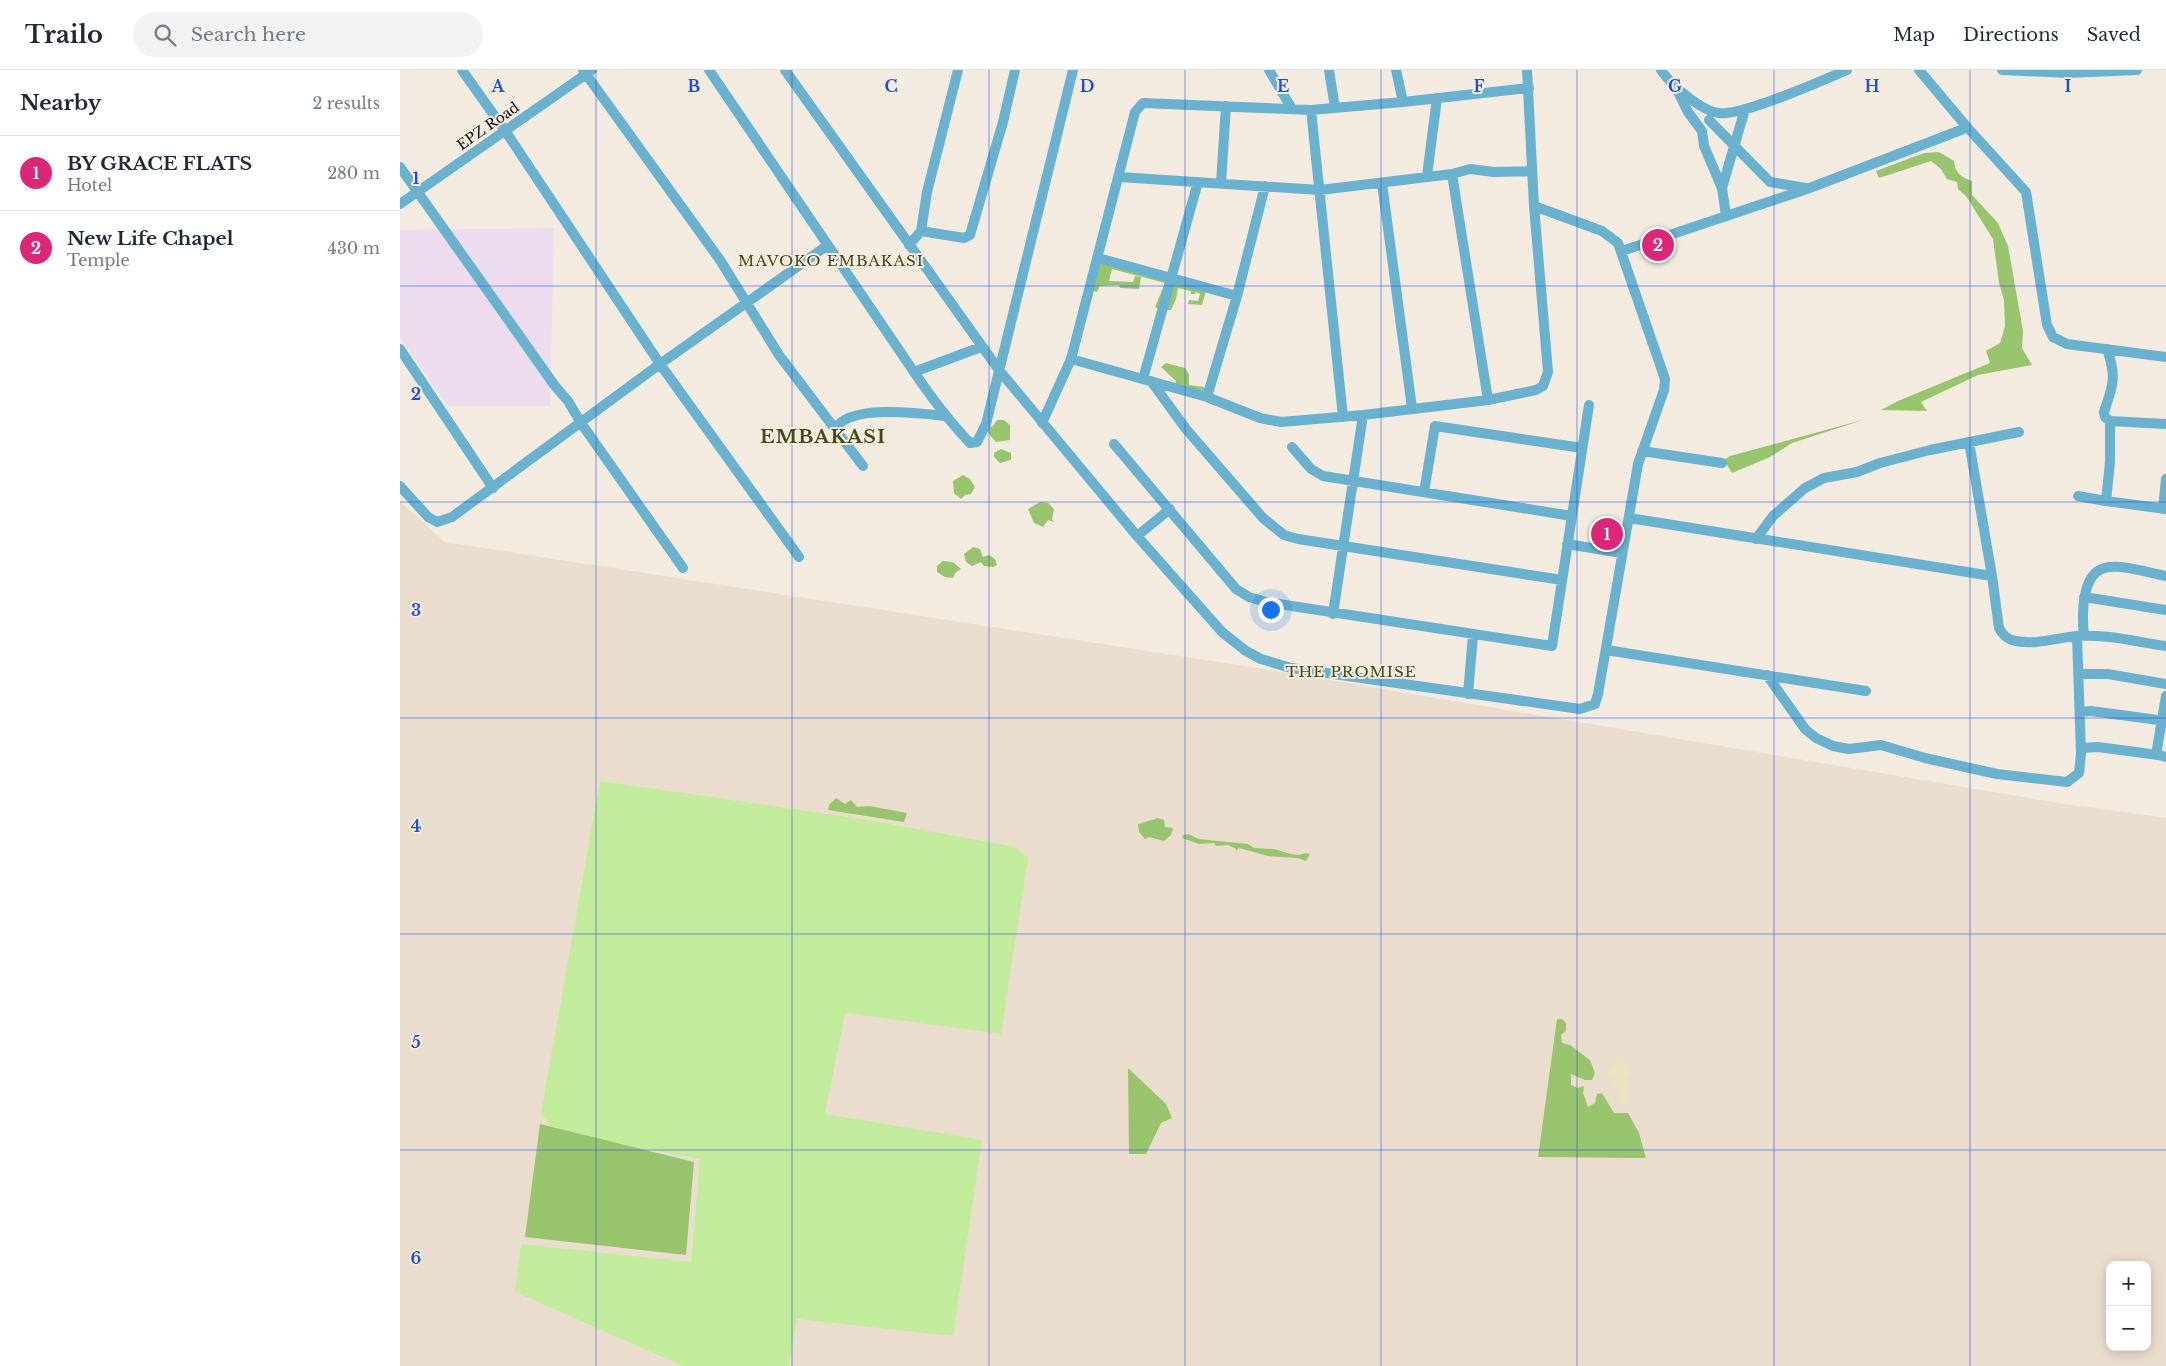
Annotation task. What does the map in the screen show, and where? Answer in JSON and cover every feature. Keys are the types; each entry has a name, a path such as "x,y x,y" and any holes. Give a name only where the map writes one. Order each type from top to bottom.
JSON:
{"street":[{"path":"462,70 506,132 660,364 799,557"},
{"path":"709,70 914,372 945,416 970,444 977,442 986,424 1073,70"},
{"path":"785,70 998,370 1137,536 1222,632 1246,651 1261,659 1291,668 1580,709 1595,704 1598,694 1638,464 1664,390 1665,379 1622,251 1611,236 1534,206"},
{"path":"909,245 921,232 927,192 958,70"},
{"path":"921,232 964,238 970,235 1000,131 1014,70"},
{"path":"1269,70 1292,109"},
{"path":"1329,70 1335,108"},
{"path":"1396,70 1403,102"},
{"path":"1071,359 1206,397 1260,418 1281,422 1363,415 1488,400 1536,390 1543,386 1548,372 1534,206 1527,70"},
{"path":"1661,70 1675,87 1699,128 1713,169 1722,188 1726,216"},
{"path":"1699,128 1714,116 1745,109 1847,70"},
{"path":"1919,70 1966,126 2026,192 2048,331 2057,340 2067,344 2166,356"},
{"path":"2002,70 2068,73 2137,70"},
{"path":"587,71 720,260 779,355 863,466"},
{"name":"EPZ Road","path":"400,204 506,132 587,71"},
{"path":"1675,87 1714,116 1734,144 1770,182 1807,188"},
{"path":"1042,423 1071,359 1135,112 1143,103 1310,110 1529,88"},
{"path":"1427,176 1438,98"},
{"path":"1221,183 1226,106"},
{"path":"1722,188 1745,109"},
{"path":"1310,110 1343,416"},
{"path":"1622,251 1807,188 1961,130 1966,126"},
{"path":"400,167 555,386 568,401 581,423 683,568"},
{"path":"1119,177 1320,190 1452,174 1470,169 1494,172 1532,171"},
{"path":"1452,174 1488,400"},
{"path":"1147,380 1198,182"},
{"path":"1382,183 1412,408"},
{"path":"1206,397 1237,296 1265,186"},
{"path":"400,486 423,512 436,522 452,517 660,364 828,245"},
{"path":"1098,258 1237,296"},
{"path":"914,372 981,347"},
{"path":"400,349 493,488"},
{"path":"2107,349 2113,364 2115,380 2104,412 2105,417 2110,421 2166,424"},
{"path":"1147,380 1186,429 1276,530 1290,538 1562,580"},
{"path":"1114,444 1242,594 1257,601 1552,646 1589,405"},
{"path":"835,429 839,421 856,415 910,412 945,416"},
{"path":"1333,614 1363,415"},
{"path":"2106,501 2110,462 2110,421"},
{"path":"1424,492 1435,426 1582,448"},
{"path":"1756,539 1772,516 1805,488 1824,478 1857,472 1880,463 1969,442 2019,432"},
{"path":"1969,442 1992,576 1998,628 2002,634 2014,641 2033,643 2080,636 2099,636 2166,646"},
{"path":"1292,447 1316,473 1352,481 1572,516"},
{"path":"1642,451 1722,463"},
{"path":"2078,496 2164,509 2166,479"},
{"path":"1137,536 1170,509"},
{"path":"1629,518 1992,576"},
{"path":"1567,544 1622,553"},
{"path":"1767,675 1805,729 1816,738 1833,746 1849,749 1881,744 1925,758 1997,774 2067,782 2080,773 2080,636 2084,597 2091,578 2098,570 2115,567 2166,576"},
{"path":"2084,597 2166,610"},
{"path":"1468,694 1473,634"},
{"path":"1606,650 1866,691"},
{"path":"2079,674 2108,674 2166,684"},
{"path":"2162,756 2157,749 2164,721 2166,696"},
{"path":"2080,712 2091,711 2164,721"},
{"path":"2081,748 2098,747 2162,756"}],"shaded area":[{"path":"554,228 550,406 448,406 400,338 400,230"},
{"path":"400,501 445,542 1270,670 2065,804 2166,818 2166,1366 400,1366"}],"green space":[{"path":"1939,152 1954,161 1959,174 1972,181 1972,195 1998,223 2008,246 2023,331 2022,348 2032,365 1978,375 1921,402 1927,411 1881,410 1898,401 1990,363 1986,351 2000,343 2005,326 2004,300 1999,283 1993,239 1966,196 1958,189 1957,182 1947,179 1941,169 1931,161 1879,178 1876,171 1924,153"},
{"path":"1101,263 1167,281 1160,310 1155,307 1165,283 1112,269 1109,281 1133,282 1135,276 1141,277 1139,289 1120,288 1119,285 1100,286 1097,292 1093,291"},
{"path":"1173,283 1206,291 1202,305 1188,304 1189,300 1198,301 1200,294 1196,292 1191,294 1191,291 1178,288 1171,310 1166,310"},
{"path":"1166,363 1185,368 1189,374 1189,385 1204,387 1204,391 1175,386 1176,381 1161,367"},
{"path":"1866,419 1792,443 1770,457 1732,473 1724,460 1730,456"},
{"path":"997,420 1004,420 1010,425 1010,440 996,442 988,433 989,427 993,426"},
{"path":"1001,449 1011,453 1011,460 1000,463 994,457 994,453"},
{"path":"963,475 970,479 975,487 971,494 965,495 961,499 954,493 953,481"},
{"path":"1040,502 1048,503 1054,509 1052,519 1054,522 1048,520 1043,527 1034,523 1028,509"},
{"path":"973,547 980,549 983,557 989,555 995,559 997,565 993,567 984,566 981,562 972,566 966,562 964,554"},
{"path":"943,561 953,562 961,569 955,573 953,578 945,577 937,572 937,566"},
{"path":"600,781 868,820 1015,847 1028,858 1001,1034 845,1013 825,1114 982,1140 953,1336 797,1319 789,1366 683,1366 515,1292 521,1244 691,1262 700,1159 554,1132 541,1113"},
{"path":"836,798 845,804 851,800 857,807 869,806 907,813 904,822 828,810 829,805"},
{"path":"1158,818 1164,820 1165,827 1173,828 1171,835 1164,841 1149,837 1145,839 1139,832 1138,824"},
{"path":"1189,834 1198,839 1248,844 1254,848 1274,849 1298,855 1310,854 1306,861 1298,858 1268,856 1239,848 1236,851 1236,849 1228,845 1216,846 1214,843 1199,844 1182,838 1183,835"},
{"path":"1557,1019 1562,1019 1566,1023 1566,1031 1561,1035 1562,1043 1570,1045 1590,1060 1595,1073 1592,1080 1585,1080 1571,1074 1571,1085 1578,1088 1584,1086 1583,1093 1588,1107 1595,1103 1597,1094 1602,1093 1614,1113 1628,1113 1639,1133 1646,1158 1538,1157"},
{"path":"1128,1068 1166,1104 1172,1118 1161,1123 1146,1154 1129,1154"},
{"path":"540,1124 694,1162 686,1255 525,1237"}],"sand":[{"path":"1619,1059 1631,1065 1628,1069 1629,1074 1624,1079 1626,1083 1624,1089 1628,1099 1626,1106 1622,1103 1616,1103 1620,1097 1620,1087 1613,1084 1614,1079 1617,1077 1609,1073 1611,1067"}],"place":[{"name":"New Life Chapel","path":"1658,245"},
{"name":"BY GRACE FLATS","path":"1607,534"}],"district":[{"name":"MAVOKO EMBAKASI","path":"831,261"},
{"name":"EMBAKASI","path":"823,436"},
{"name":"THE PROMISE","path":"1351,672"}]}
